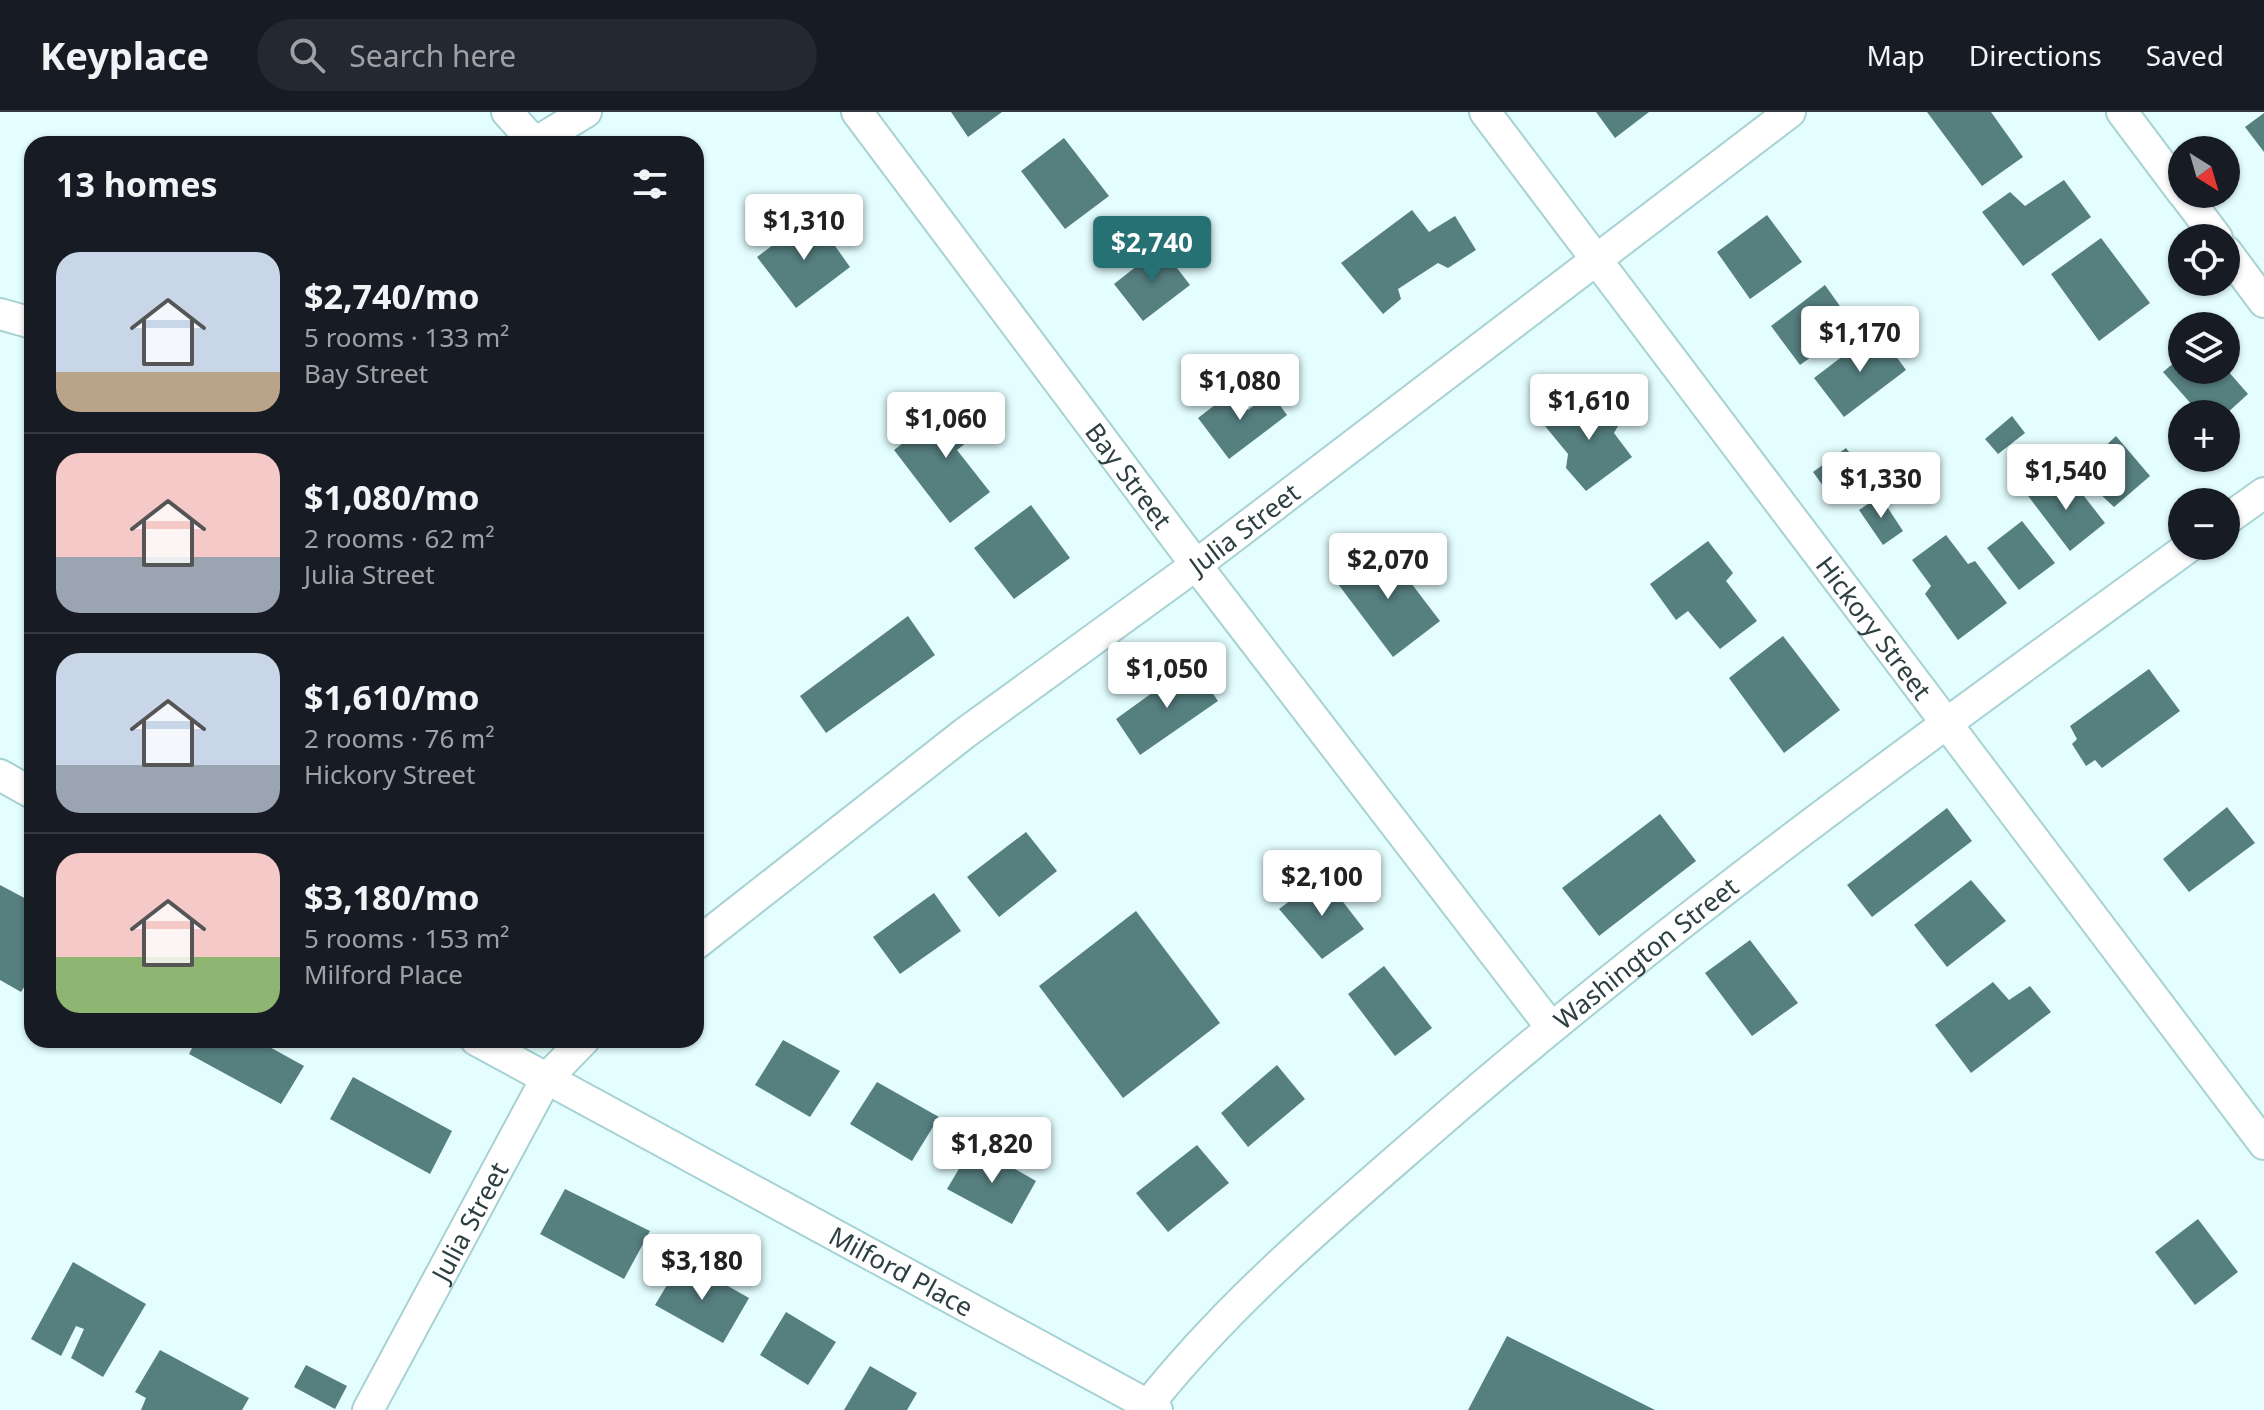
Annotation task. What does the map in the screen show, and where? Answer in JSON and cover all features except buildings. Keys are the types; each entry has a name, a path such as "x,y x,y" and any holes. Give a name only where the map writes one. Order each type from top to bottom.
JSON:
{"street":[{"path":"507,112 527,136"},
{"path":"545,136 586,112"},
{"name":"Bay Street","path":"857,112 1196,565 1550,1026"},
{"name":"Hickory Street","path":"1485,112 2264,1144"},
{"name":"Julia Street","path":"704,938 965,733 1196,565 1790,112"},
{"path":"2122,112 2168,173"},
{"path":"2194,208 2206,224"},
{"path":"2240,270 2264,302"},
{"path":"0,314 24,321"},
{"path":"2240,510 2264,493"},
{"name":"Washington Street","path":"1150,1408 1278,1263 1550,1026 1947,721 2171,560"},
{"path":"0,775 24,788"},
{"name":"Milford Place","path":"490,1048 1150,1408"},
{"name":"Julia Street","path":"368,1410 546,1079 576,1048"}]}
